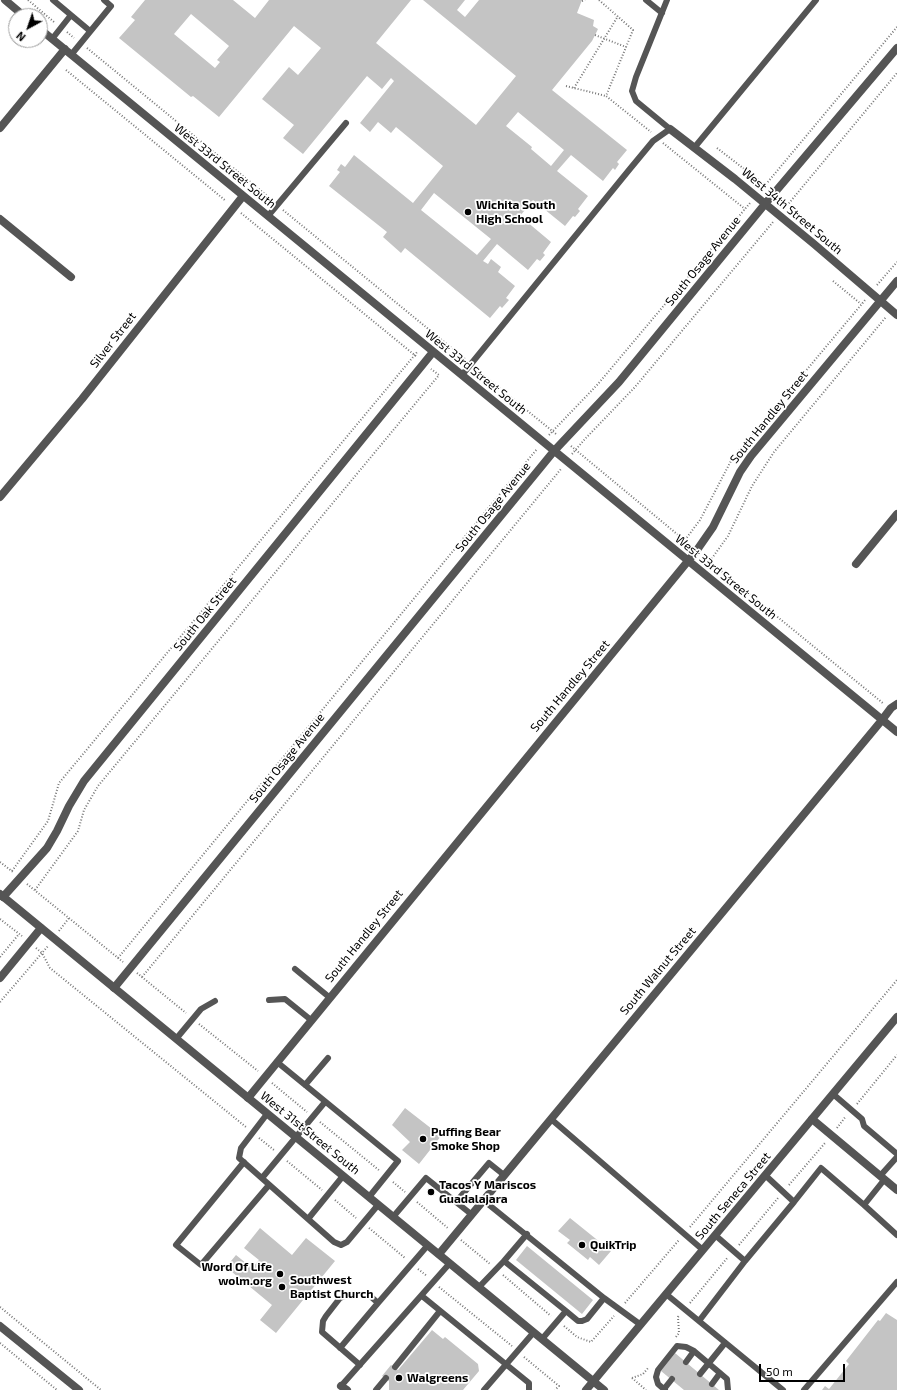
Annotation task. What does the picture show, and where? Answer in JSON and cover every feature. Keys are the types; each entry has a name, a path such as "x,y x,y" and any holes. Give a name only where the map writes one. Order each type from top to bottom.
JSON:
{"street":[{"path":"5,0 14,8"},
{"name":"West 33rd Street South","path":"48,36 897,732"},
{"name":"South Osage Avenue","path":"114,988 554,451 619,382 765,204 897,48"},
{"path":"0,128 68,52"},
{"name":"West 34th Street South","path":"670,129 779,215 894,313"},
{"name":"Silver Street","path":"0,497 82,399 243,196"},
{"path":"0,219 71,277"},
{"name":"South Handley Street","path":"248,1098 329,997 697,550 713,526 737,479 751,456 897,281"},
{"name":"South Oak Street","path":"2,895 42,854 51,841 84,781 433,352"},
{"path":"856,564 897,514"},
{"name":"South Walnut Street","path":"439,1254 894,707"},
{"name":"West 31st Street South","path":"2,895 604,1390"},
{"path":"0,978 41,928"},
{"name":"South Seneca Street","path":"586,1390 897,1018"},
{"path":"812,1119 897,1190"},
{"path":"0,1326 79,1390"}],"lane":[{"path":"53,0 90,31"},
{"path":"104,0 111,6"},
{"path":"68,52 80,43 115,0"},
{"path":"646,0 662,13"},
{"path":"462,375 629,170 654,141 670,129 636,100 632,91 636,77 667,0"},
{"path":"694,148 816,0"},
{"path":"52,39 71,15"},
{"path":"268,216 346,123"},
{"path":"295,969 329,997"},
{"path":"269,1000 285,998 311,1020"},
{"path":"176,1039 201,1009 215,1002"},
{"path":"305,1085 328,1058"},
{"path":"277,1062 398,1161 369,1197"},
{"path":"833,1094 862,1119 864,1126 897,1154"},
{"path":"262,1178 325,1102"},
{"path":"267,1114 241,1148 239,1158 334,1242 342,1245 348,1242 378,1204"},
{"path":"551,1119 703,1250"},
{"path":"864,1205 897,1157"},
{"path":"244,1162 176,1245 201,1265 269,1185"},
{"path":"456,1202 489,1163 504,1175"},
{"path":"699,1321 745,1261 821,1168 897,1235"},
{"path":"765,1175 794,1202"},
{"path":"308,1219 343,1176"},
{"path":"393,1217 426,1178 471,1214"},
{"path":"483,1200 527,1234 604,1298 641,1325"},
{"path":"479,1287 527,1234"},
{"path":"715,1235 745,1261"},
{"path":"340,1348 428,1245"},
{"path":"504,1261 578,1321 587,1319 604,1298"},
{"path":"344,1388 360,1365 450,1263"},
{"path":"804,1390 897,1282"},
{"path":"666,1294 783,1390"},
{"path":"349,1295 340,1298 323,1321 322,1332 360,1365"},
{"path":"368,1295 378,1303"},
{"path":"422,1296 506,1364 528,1384 529,1390"},
{"path":"395,1368 440,1311"},
{"path":"542,1339 566,1311"},
{"path":"484,1390 534,1332"},
{"path":"700,1374 725,1342"},
{"path":"672,1380 664,1390 658,1384 656,1377 658,1370 677,1346 686,1347 694,1351 727,1379 728,1390"},
{"path":"686,1362 694,1351"},
{"path":"712,1384 720,1373"},
{"path":"376,1390 386,1378"}],"path":[{"path":"28,0 710,561 894,707"},
{"path":"574,88 618,16"},
{"path":"118,958 552,431 598,384 897,27"},
{"path":"595,35 626,47"},
{"path":"35,890 78,831 84,810 98,786 439,375 66,70"},
{"path":"142,977 585,439 635,387 897,73"},
{"path":"566,86 606,96"},
{"path":"717,148 764,185"},
{"path":"832,281 862,304"},
{"path":"710,561 728,536 752,486 774,452 894,313"},
{"path":"12,871 48,822 59,783 424,344"},
{"path":"0,862 386,1176 577,1337 591,1342 620,1310 897,980"},
{"path":"0,957 19,934"},
{"path":"0,1002 42,954"},
{"path":"674,1339 679,1333 678,1317 897,1055"},
{"path":"0,1307 101,1390"},
{"path":"0,1343 57,1390"},
{"path":"646,1390 632,1378 643,1374 654,1362"}],"building":[{"name":"Wichita South High School","path":"145,0 233,0 255,18 269,0 411,0 376,43 476,125 516,76 423,0 465,0 457,10 465,17 479,0 582,0 577,13 594,20 593,26 598,29 592,41 552,90 627,150 617,162 619,164 615,170 613,168 603,181 571,155 557,171 588,196 578,209 580,211 575,217 573,216 565,226 533,200 520,216 551,242 543,253 545,255 540,261 537,259 528,270 497,244 483,261 488,264 491,259 501,267 498,272 515,286 506,298 509,300 502,308 500,306 490,318 405,248 401,253 383,237 387,232 329,186 340,172 337,170 341,164 345,167 354,155 413,203 443,166 396,127 391,133 378,122 370,132 360,123 394,81 391,78 382,89 367,76 303,154 283,138 294,125 262,99 289,67 298,75 321,48 294,26 219,117 193,96 191,97 119,38 135,20 131,17","holes":["191,14 229,46 217,60 220,62 215,68 174,34","518,112 564,150 551,166 531,149 532,147 506,126","434,193 491,239 477,255 421,210"]},
{"name":"Puffing Bear Smoke Shop","path":"405,1108 441,1136 419,1164 402,1150 410,1142 392,1125"},
{"path":"570,1218 611,1251 599,1265 590,1257 588,1260 567,1243 570,1240 558,1231"},
{"name":"Southwest Baptist Church","path":"260,1228 292,1255 306,1238 335,1261 276,1333 260,1320 272,1305 226,1267 236,1255 252,1268 259,1260 244,1248"},
{"path":"527,1246 593,1300 582,1314 516,1260"},
{"path":"886,1313 897,1320 897,1390 822,1390 825,1386 829,1389 849,1364 846,1361 878,1320 880,1321"},
{"name":"Walgreens","path":"432,1330 443,1339 445,1337 478,1364 479,1371 463,1390 389,1390 389,1381 382,1376 391,1365 398,1370"},
{"path":"675,1353 719,1390 684,1390 661,1371"}],"place":[{"name":"Wichita South High School","path":"468,212"},
{"name":"Puffing Bear Smoke Shop","path":"423,1139"},
{"name":"Tacos Y Mariscos Guadalajara","path":"431,1192"},
{"name":"QuikTrip","path":"582,1245"},
{"name":"Word Of Life wolm.org","path":"280,1274"},
{"name":"Southwest Baptist Church","path":"282,1287"},
{"name":"Walgreens","path":"399,1378"}]}
